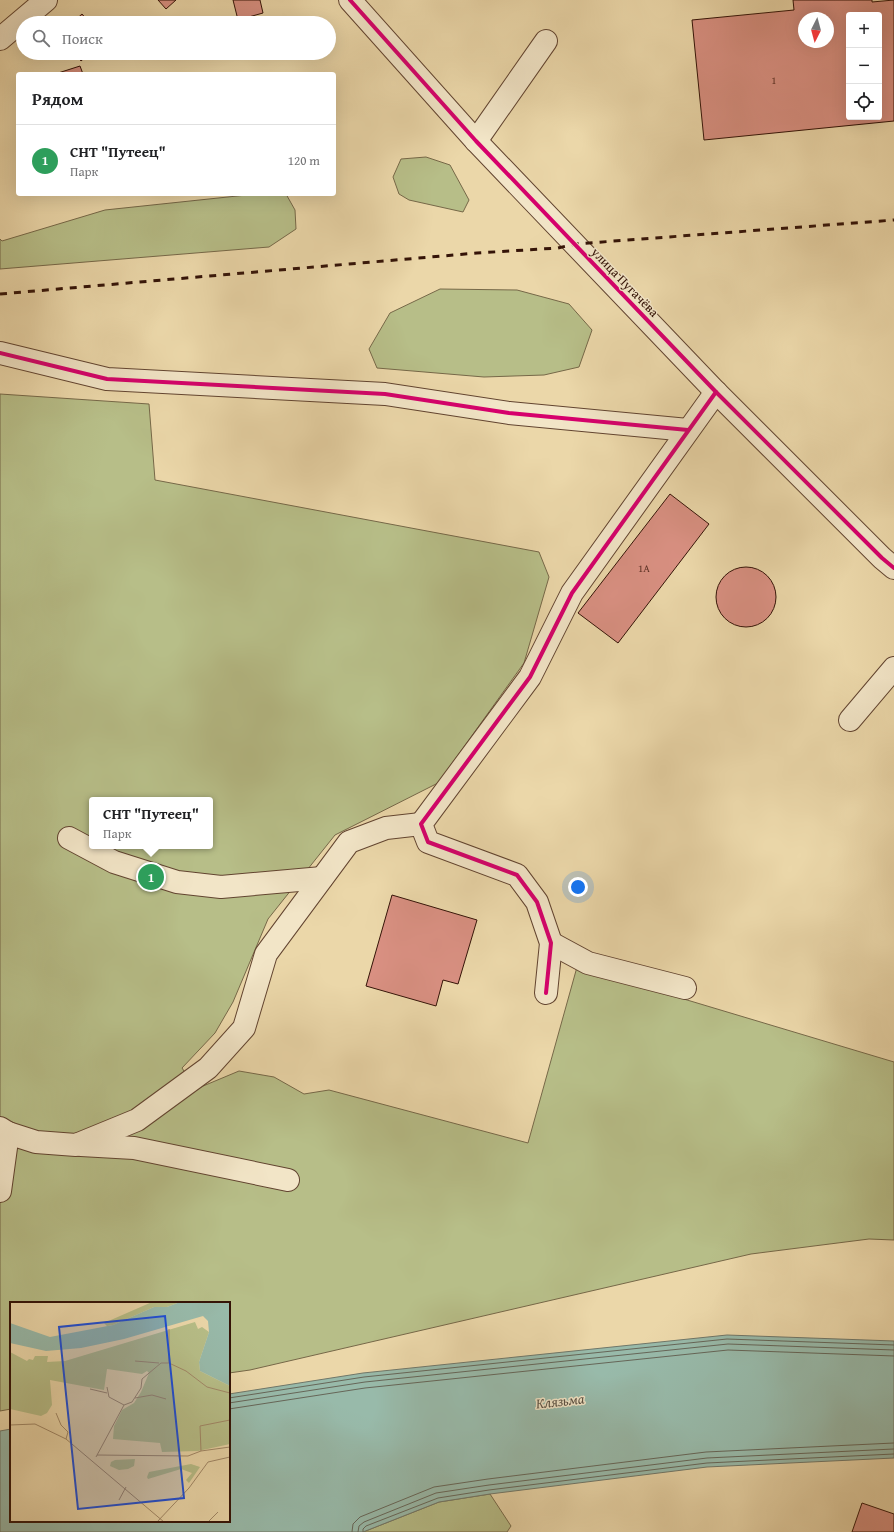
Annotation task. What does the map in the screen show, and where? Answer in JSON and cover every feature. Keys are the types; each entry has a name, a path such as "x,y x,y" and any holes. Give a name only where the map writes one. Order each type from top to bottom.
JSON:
{"street":[{"path":"27,16 46,0"},
{"name":"улица Пугачёва","path":"350,0 476,141 716,392 882,558 894,568"},
{"path":"0,39 16,25"},
{"path":"476,141 546,41"},
{"path":"0,353 107,380 385,394 509,413 688,430"},
{"path":"76,1145 136,1120 208,1068 244,1028 266,954 349,842 386,828 421,824 530,677 572,593 716,392"},
{"path":"850,720 894,668"},
{"path":"421,824 428,842 517,875 537,902 551,943 546,993"},
{"path":"69,838 89,849"},
{"path":"90,849 114,862 176,882 221,887 322,878"},
{"path":"551,943 588,963 685,988"},
{"path":"0,1191 4,1130 36,1142 134,1148 288,1180"}],"green space":[{"path":"426,157 450,165 469,200 463,212 409,200 399,194 393,177 401,159"},
{"path":"237,196 287,196 295,210 296,229 269,247 0,269 0,239 2,241 105,210"},
{"path":"440,289 517,290 569,304 592,330 579,367 544,375 484,377 377,368 369,349 390,313"},
{"path":"0,394 149,404 155,480 539,552 549,577 524,663 438,783 335,835 268,919 233,1002 215,1033 182,1068 196,1089 239,1071 274,1077 304,1094 329,1090 528,1143 577,967 894,1062 894,1240 869,1239 751,1254 250,1370 230,1373 230,1302 10,1302 10,1409 0,1411"},
{"path":"490,1494 511,1526 507,1532 363,1532 439,1502"}],"water":[{"name":"Клязьма","path":"727,1335 894,1341 894,1458 707,1467 490,1494 439,1502 363,1532 0,1532 0,1431 10,1429 10,1522 230,1522 230,1394 363,1373"}],"building":[{"path":"158,0 176,0 166,9"},
{"path":"233,0 260,0 263,13 252,16 237,16"},
{"path":"793,0 872,0 872,2 894,0 894,121 704,140 692,20 794,10"},
{"path":"80,66 82,72 61,72"},
{"path":"670,494 709,524 618,643 578,613"},
{"path":"740,567 752,567 763,572 771,580 776,591 774,609 763,622 752,627 740,627 729,622 721,614 716,603 716,591 721,580 729,572"},
{"path":"392,895 477,920 458,984 443,980 436,1006 366,986"},
{"path":"862,1503 894,1514 894,1532 852,1532"}],"railway":[{"path":"0,294 477,253 558,248 575,244 894,220"}],"cycle path":[{"path":"350,0 476,141 716,392 882,558 894,568"},
{"path":"0,353 107,379 385,394 509,413 688,430"},
{"path":"546,993 551,943 537,902 517,875 428,842 421,824 530,677 572,593 716,392"}],"place":[{"name":"СНТ \"Путеец\"","path":"151,877"}]}
